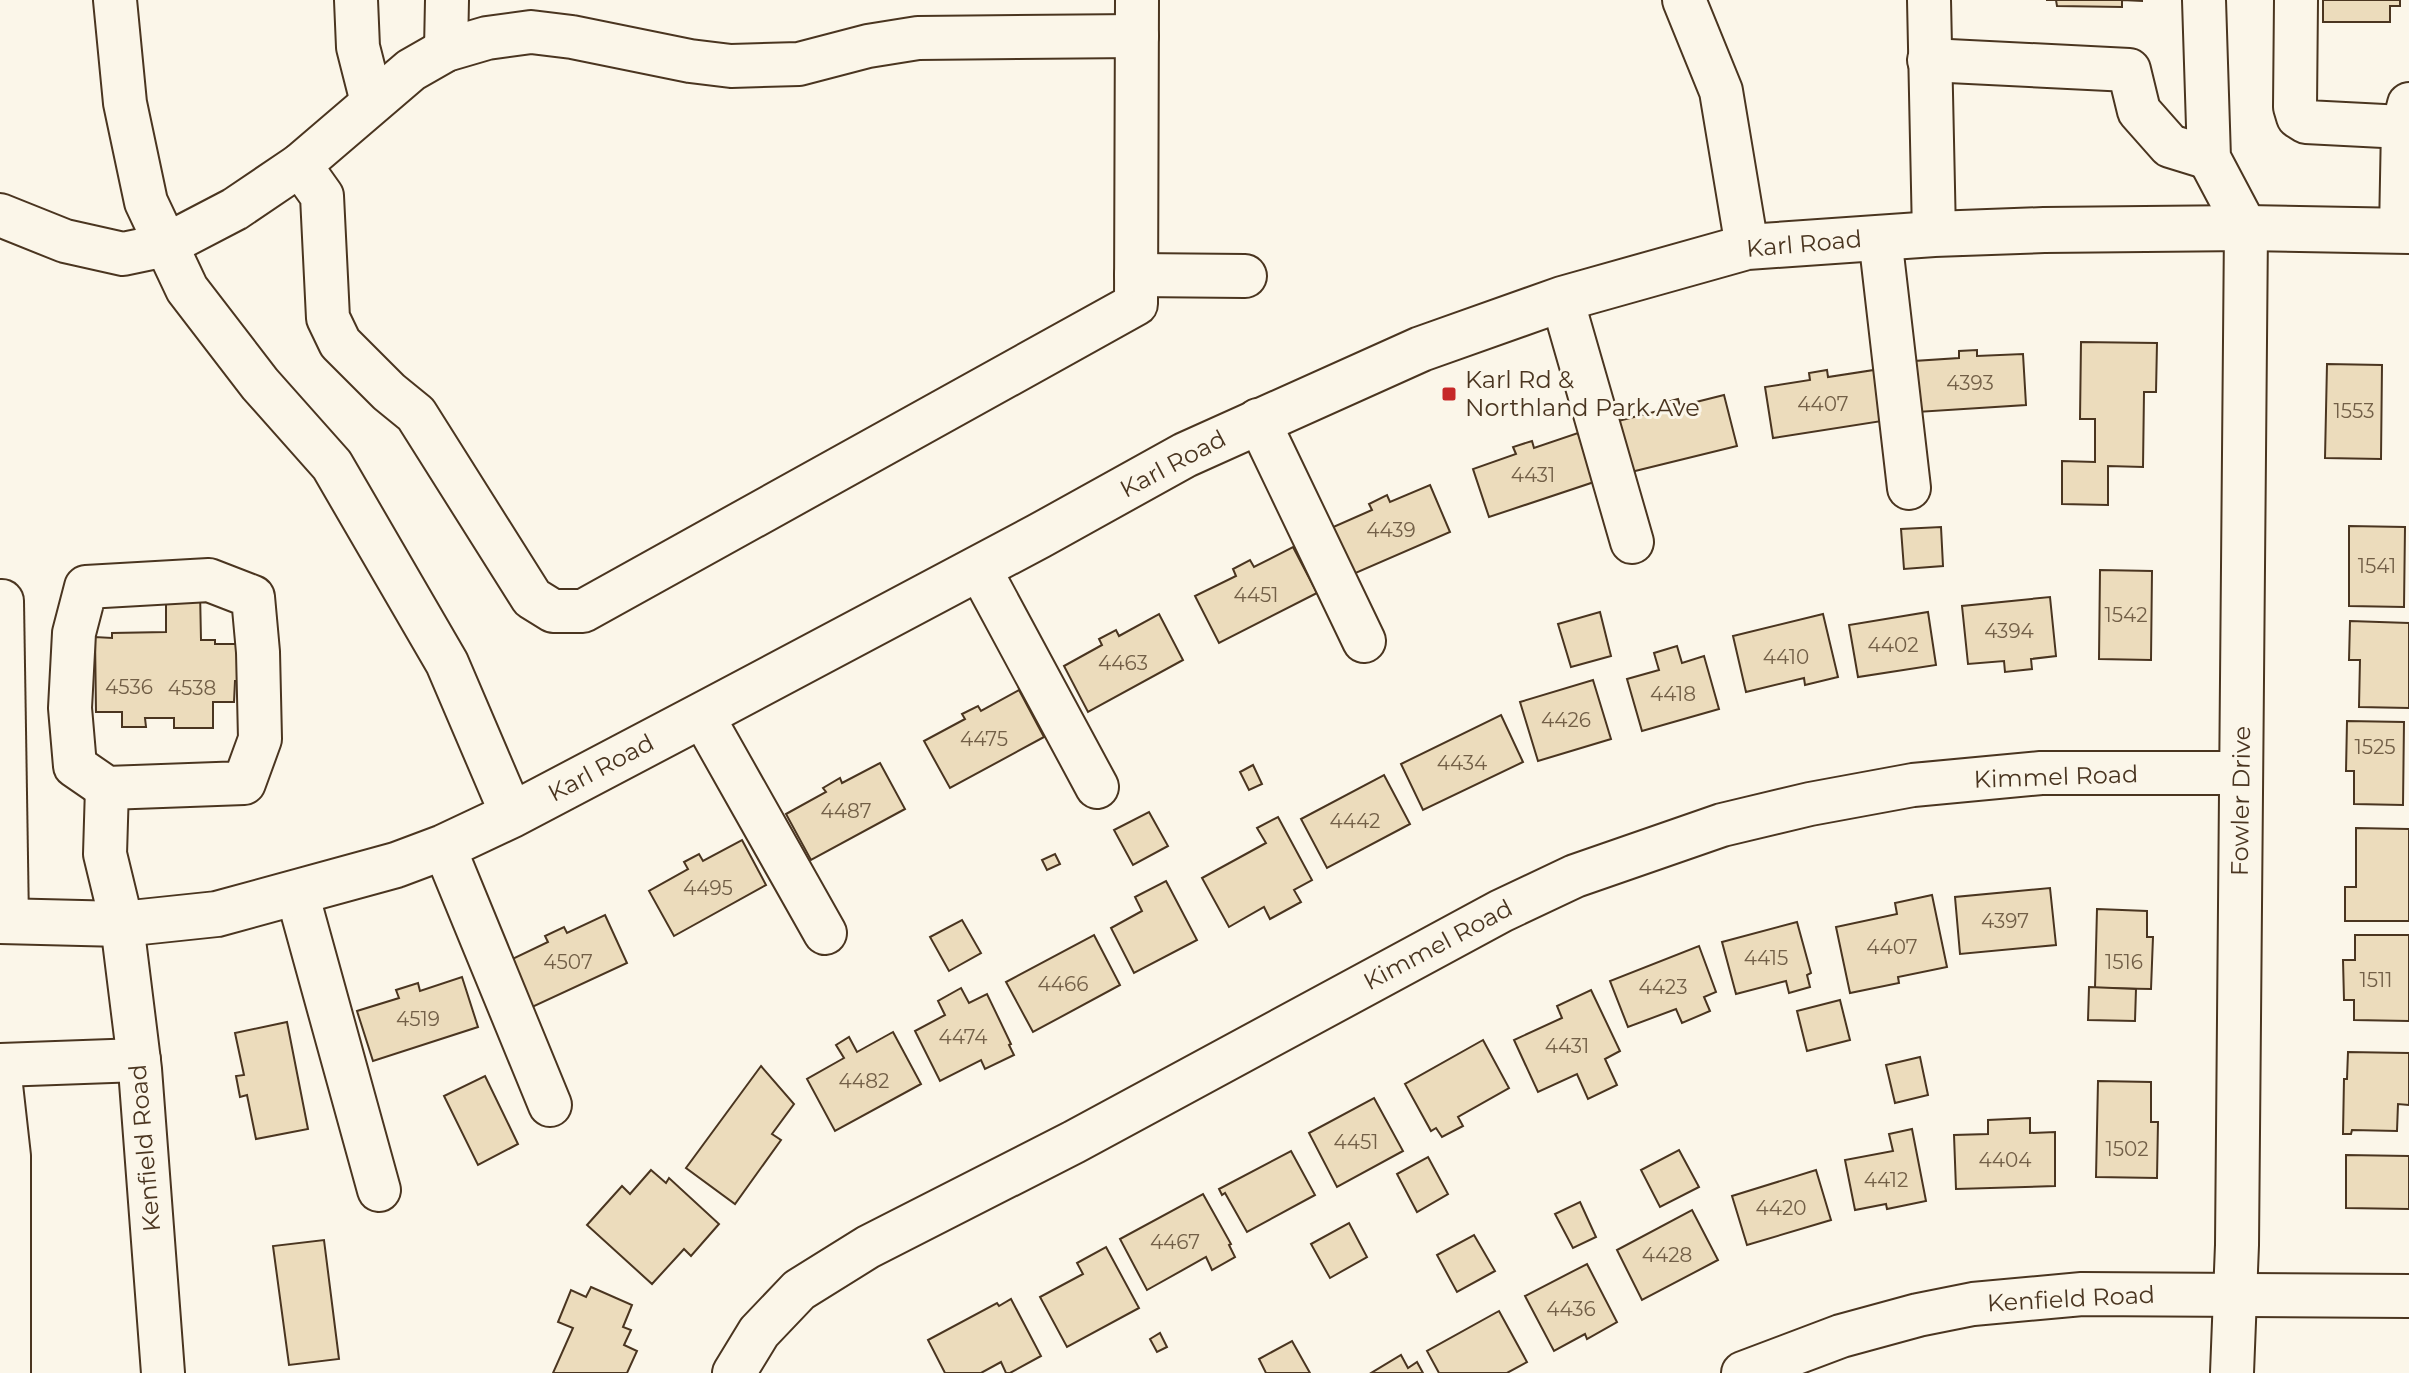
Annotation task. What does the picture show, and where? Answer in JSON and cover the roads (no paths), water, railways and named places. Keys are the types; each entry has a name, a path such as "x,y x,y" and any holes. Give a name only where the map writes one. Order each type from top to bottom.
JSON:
{"main road":[{"name":"Karl Road","path":"3,921 122,924 217,914 396,865 444,847 512,815 702,715 1185,455 1421,349 1562,299 1747,247 2044,230 2246,228 2405,231"}],"street":[{"path":"115,0 125,103 146,202 187,289 260,384 332,465 447,663 512,815"},
{"path":"356,0 358,47 372,102"},
{"path":"446,50 447,0"},
{"path":"1684,0 1721,91 1747,247"},
{"path":"1929,0 1934,234"},
{"path":"2204,0 2209,158 2246,228"},
{"path":"2296,0 2295,107 2298,117 2306,122 2406,115 2405,231"},
{"path":"0,215 65,241 123,254 166,245 235,209 300,165 411,70 446,50 487,38 531,32 731,66 799,64 868,46 918,38 1137,18 1136,304 583,611 553,611 532,598 416,414 340,343 328,318 322,196 300,165"},
{"path":"1929,60 2129,70 2139,111 2170,146 2209,158"},
{"name":"Fowler Drive","path":"2232,1373 2236,1294 2246,228"},
{"path":"1880,237 1909,488"},
{"path":"1136,275 1245,276"},
{"path":"1562,299 1632,542"},
{"path":"1258,420 1364,641"},
{"path":"979,568 1097,787"},
{"path":"209,580 253,597 260,739 244,783 107,788 75,766 70,708 74,633 86,587 209,580"},
{"path":"2,601 3,921"},
{"path":"702,715 825,933"},
{"name":"Kimmel Road","path":"734,1373 759,1332 799,1290 868,1247 1074,1142 1501,911 1575,876 1722,825 1810,804 1913,785 2041,773 2241,773"},
{"name":"Kenfield Road","path":"107,788 105,854 122,924 139,1060 163,1373"},
{"path":"444,847 550,1105"},
{"path":"297,893 379,1190"},
{"path":"0,1065 139,1060"},
{"path":"0,1076 6,1163 9,1373"},
{"name":"Kenfield Road","path":"1743,1373 1841,1336 1973,1304 2082,1294 2409,1296"}],"place":[{"name":"Karl Rd & Northland Park Ave","path":"1449,394"}]}
